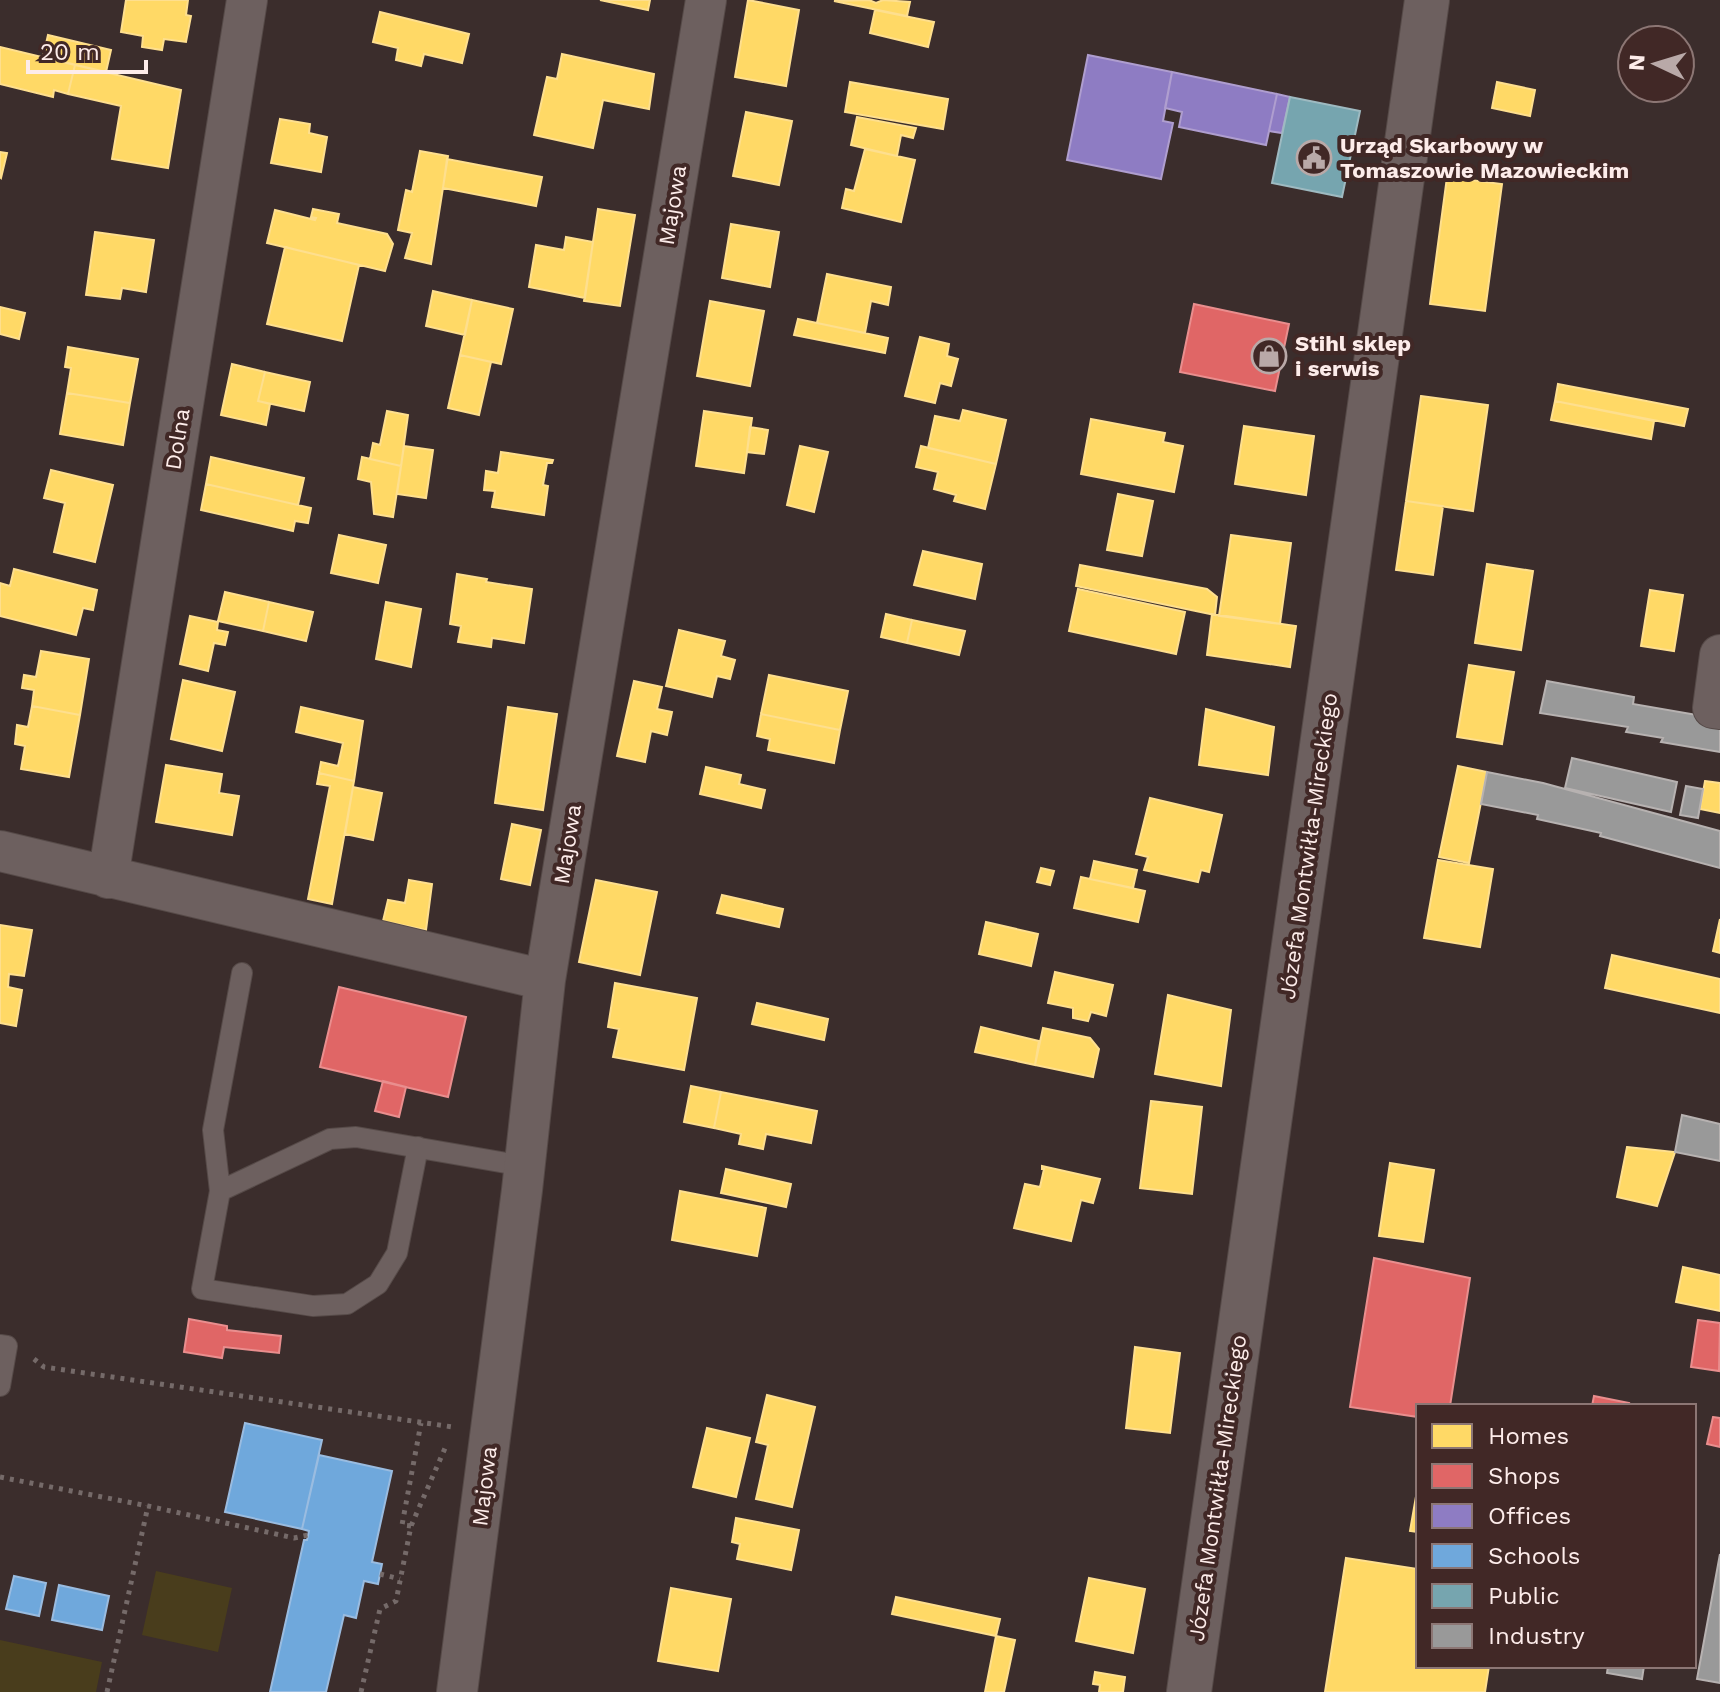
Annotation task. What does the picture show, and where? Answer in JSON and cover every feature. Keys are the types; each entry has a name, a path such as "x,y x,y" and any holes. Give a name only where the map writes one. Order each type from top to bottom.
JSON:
{"main road":[{"name":"Józefa Montwiłła-Mireckiego","path":"1189,1692 1427,0"}],"street":[{"name":"Dolna","path":"108,878 247,0"},
{"name":"Majowa","path":"457,1692 545,980 706,0"},
{"path":"1720,655 1713,708 1720,709"},
{"path":"0,851 545,980"}],"lane":[{"path":"242,973 213,1130 220,1191 202,1289 313,1306 347,1304 378,1284 397,1253 418,1147"},
{"path":"220,1191 330,1139 356,1137 524,1166"},
{"path":"0,1345 7,1346 0,1386"}],"path":[{"path":"30,1350 34,1360 44,1367 454,1427 411,1526 396,1601 380,1609 361,1692"},
{"path":"411,1526 402,1525 421,1423"},
{"path":"0,1477 294,1538 308,1535"},
{"path":"107,1692 148,1506"},
{"path":"380,1574 400,1579"}],"shaded area":[{"path":"156,1571 232,1588 218,1652 142,1635"},
{"path":"0,1640 102,1662 96,1692 0,1692"}],"building: Homes":[{"path":"126,0 188,0 186,15 191,16 186,42 164,39 162,50 142,47 143,36 121,32"},
{"path":"600,0 650,0 648,10"},
{"path":"748,0 799,10 786,86 735,77"},
{"path":"869,0 876,3 883,0 910,2 907,16 834,1"},
{"path":"875,10 934,22 928,47 870,33"},
{"path":"380,12 469,34 462,63 424,54 421,66 396,60 398,48 373,42"},
{"path":"48,35 111,50 106,72 43,57"},
{"path":"0,47 75,65 68,94 54,90 53,97 0,84"},
{"path":"562,54 654,74 649,109 603,100 593,148 534,135 547,77 557,79"},
{"path":"75,65 181,90 168,168 112,159 121,106 68,94"},
{"path":"850,82 948,99 943,129 845,112"},
{"path":"1497,82 1535,90 1530,116 1492,108"},
{"path":"746,112 792,121 779,185 733,176"},
{"path":"857,117 916,128 913,138 901,135 897,156 851,145"},
{"path":"280,119 310,124 309,133 327,137 321,172 271,163"},
{"path":"865,149 915,160 901,222 842,208 846,189 854,191"},
{"path":"420,151 448,156 431,264 405,258 412,233 398,230 406,190 412,192"},
{"path":"0,152 7,153 1,178 0,177"},
{"path":"447,159 542,177 536,206 443,188"},
{"path":"1447,177 1502,184 1485,311 1430,304"},
{"path":"313,209 339,214 337,223 387,234 393,244 385,271 267,243 275,210 315,220 311,217"},
{"path":"598,209 635,215 620,306 584,301"},
{"path":"731,224 779,232 770,287 722,278"},
{"path":"95,232 154,240 146,292 122,288 120,299 86,295"},
{"path":"566,237 593,242 585,298 529,287 536,245 564,250"},
{"path":"285,247 359,265 342,341 267,324"},
{"path":"827,274 891,287 888,305 871,301 865,333 817,323"},
{"path":"433,291 472,300 465,335 426,326"},
{"path":"472,300 513,309 501,364 460,355"},
{"path":"710,301 764,311 750,386 697,376"},
{"path":"0,307 25,313 19,339 0,334"},
{"path":"798,319 888,338 885,353 794,335"},
{"path":"920,337 949,344 947,356 958,359 951,386 940,383 935,403 905,396"},
{"path":"68,347 138,359 130,403 67,393 71,368 65,367"},
{"path":"460,355 491,362 479,415 448,408"},
{"path":"232,364 265,372 258,401 270,404 266,425 221,415"},
{"path":"265,372 310,382 304,411 258,401"},
{"path":"1558,384 1688,409 1684,426 1555,401"},
{"path":"67,393 130,403 123,445 60,434"},
{"path":"1421,396 1488,405 1473,511 1406,501"},
{"path":"1555,401 1654,421 1651,439 1551,420"},
{"path":"963,410 1006,420 996,464 928,448 935,416 960,421"},
{"path":"387,411 408,415 401,466 370,459 373,443 380,445"},
{"path":"704,411 752,418 744,473 696,466"},
{"path":"1091,419 1165,433 1163,442 1183,446 1174,492 1081,474"},
{"path":"1244,426 1314,436 1306,495 1235,484"},
{"path":"750,427 768,430 764,454 747,452"},
{"path":"404,446 433,450 426,498 397,494"},
{"path":"800,446 828,452 814,512 787,505"},
{"path":"921,446 996,464 985,509 954,501 956,495 934,489 938,472 916,467"},
{"path":"501,452 553,460 547,463 543,485 548,486 544,515 492,507 495,491 484,490 486,471 498,473"},
{"path":"211,457 304,478 298,505 206,484"},
{"path":"362,457 401,466 393,517 374,514 371,482 358,479"},
{"path":"51,470 113,485 95,562 54,552 65,503 44,498"},
{"path":"206,484 311,508 308,523 295,521 293,531 201,510"},
{"path":"1118,494 1153,501 1142,556 1107,550"},
{"path":"1406,501 1443,506 1433,575 1396,570"},
{"path":"339,535 386,545 378,583 331,573"},
{"path":"1231,535 1291,543 1280,624 1219,616"},
{"path":"923,551 982,564 975,599 914,585"},
{"path":"1487,564 1533,571 1521,650 1475,643"},
{"path":"1080,565 1207,589 1217,597 1215,615 1076,586"},
{"path":"14,569 97,590 93,610 83,608 76,635 0,616 0,583 10,586"},
{"path":"457,574 532,589 524,643 492,638 491,647 458,642 461,626 450,624"},
{"path":"1078,589 1185,612 1176,654 1069,631"},
{"path":"1650,590 1683,595 1674,651 1641,646"},
{"path":"225,592 269,602 263,631 218,621"},
{"path":"269,602 313,612 306,641 263,631"},
{"path":"386,602 421,609 411,667 376,659"},
{"path":"886,614 912,620 907,643 881,637"},
{"path":"1212,614 1296,626 1290,667 1207,655"},
{"path":"190,616 218,622 217,630 228,632 225,645 214,643 208,671 180,664"},
{"path":"912,620 965,631 959,655 907,643"},
{"path":"679,630 725,641 721,656 735,660 730,679 717,676 712,697 666,686"},
{"path":"41,651 89,659 80,715 32,706 34,690 22,688 24,675 36,677"},
{"path":"1469,665 1514,672 1502,744 1457,737"},
{"path":"769,675 848,691 840,730 761,714"},
{"path":"183,680 235,692 222,751 171,739"},
{"path":"634,681 662,687 657,709 672,712 667,735 651,731 645,762 617,756"},
{"path":"32,706 80,715 69,777 21,769 25,746 15,744 17,725 28,727"},
{"path":"301,707 363,721 354,781 319,773 321,762 338,766 343,743 296,732"},
{"path":"508,707 557,714 543,810 495,803"},
{"path":"1206,709 1274,727 1268,775 1199,765"},
{"path":"761,714 840,730 834,763 768,750 770,739 757,736"},
{"path":"166,765 222,774 219,793 239,796 232,835 156,822"},
{"path":"1458,766 1487,772 1469,863 1439,857"},
{"path":"706,767 741,775 739,784 765,790 761,808 700,794"},
{"path":"319,773 354,781 332,904 308,899 330,786 317,784"},
{"path":"1705,781 1720,783 1720,813 1700,809"},
{"path":"353,787 382,793 373,840 345,834"},
{"path":"1150,798 1222,815 1209,872 1201,870 1198,882 1144,870 1148,857 1136,854"},
{"path":"512,824 541,830 530,885 501,879"},
{"path":"1438,860 1493,869 1480,947 1424,938"},
{"path":"1094,861 1137,870 1133,888 1090,879"},
{"path":"1041,868 1054,871 1050,885 1037,882"},
{"path":"1081,877 1145,891 1138,922 1074,908"},
{"path":"409,880 432,884 426,930 383,921 388,900 405,903"},
{"path":"596,880 657,892 640,975 579,962"},
{"path":"722,895 783,909 779,927 717,913"},
{"path":"1720,919 1720,953 1713,951"},
{"path":"986,922 1038,934 1031,966 979,954"},
{"path":"0,925 32,930 24,976 9,974 8,987 22,990 16,1026 0,1023"},
{"path":"1612,955 1720,979 1720,1013 1605,988"},
{"path":"1055,972 1113,985 1106,1016 1091,1012 1088,1021 1073,1018 1073,1008 1048,1003"},
{"path":"615,983 697,998 684,1070 613,1057 619,1029 608,1027"},
{"path":"1168,995 1231,1010 1221,1086 1155,1074"},
{"path":"757,1003 828,1019 824,1040 752,1024"},
{"path":"981,1027 1039,1041 1035,1065 975,1052"},
{"path":"1043,1028 1090,1038 1099,1049 1093,1077 1035,1065"},
{"path":"691,1086 721,1092 714,1128 684,1122"},
{"path":"721,1092 817,1111 811,1143 766,1134 763,1149 739,1144 741,1134 714,1128"},
{"path":"1151,1101 1202,1107 1192,1194 1140,1188"},
{"path":"1627,1147 1675,1152 1657,1206 1617,1197"},
{"path":"1390,1163 1434,1170 1423,1242 1379,1236"},
{"path":"1042,1166 1100,1179 1093,1203 1081,1200 1071,1241 1014,1228 1025,1184 1040,1187"},
{"path":"726,1169 791,1184 786,1207 721,1193"},
{"path":"680,1191 766,1208 757,1256 672,1240"},
{"path":"1683,1267 1720,1275 1720,1311 1676,1302"},
{"path":"1135,1347 1180,1353 1170,1433 1126,1428"},
{"path":"767,1395 815,1407 792,1507 756,1499 768,1445 756,1442"},
{"path":"707,1428 750,1438 736,1497 693,1487"},
{"path":"1416,1496 1416,1532 1410,1531"},
{"path":"736,1518 799,1530 791,1570 737,1559 740,1544 732,1542"},
{"path":"1346,1558 1416,1569 1416,1668 1489,1668 1485,1692 1325,1692"},
{"path":"1089,1578 1145,1589 1133,1653 1076,1641"},
{"path":"671,1588 731,1599 718,1671 658,1661"},
{"path":"896,1597 1000,1619 996,1636 892,1614"},
{"path":"996,1636 1015,1640 1004,1692 985,1692"},
{"path":"1095,1672 1125,1677 1123,1692 1099,1692 1100,1685 1093,1684"}],"building: Shops":[{"path":"1194,304 1289,324 1275,391 1180,372"},
{"path":"339,987 466,1017 448,1097 320,1067"},
{"path":"383,1081 406,1087 399,1117 375,1111"},
{"path":"1374,1258 1470,1278 1450,1404 1416,1404 1416,1417 1350,1407"},
{"path":"189,1319 227,1326 227,1330 281,1336 279,1353 224,1347 222,1358 184,1352"},
{"path":"1698,1320 1720,1323 1719,1371 1691,1367"},
{"path":"1594,1396 1629,1403 1629,1404 1592,1404"},
{"path":"1713,1417 1720,1418 1720,1447 1707,1444"}],"building: Offices":[{"path":"1088,55 1172,72 1163,121 1173,123 1161,179 1067,160"},
{"path":"1172,72 1277,94 1266,145 1179,127 1182,112 1165,108"},
{"path":"1277,94 1290,97 1282,133 1269,131"}],"building: Schools":[{"path":"245,1423 322,1440 302,1529 225,1512"},
{"path":"319,1455 392,1471 372,1562 382,1564 378,1584 364,1581 356,1618 344,1615 326,1692 270,1692 304,1540 307,1540 309,1531 302,1529"},
{"path":"14,1576 46,1583 39,1616 6,1609"},
{"path":"59,1585 109,1596 102,1630 52,1620"}],"building: Public":[{"name":"Urząd Skarbowy w Tomaszowie Mazowieckim","path":"1290,97 1360,111 1342,197 1272,183"}],"building: Industry":[{"path":"1547,681 1634,697 1633,704 1720,719 1720,752 1661,742 1663,738 1626,732 1628,727 1540,713"},
{"path":"1572,758 1677,782 1671,812 1565,788"},
{"path":"1487,772 1543,783 1720,831 1720,868 1600,836 1601,833 1537,819 1538,815 1481,804"},
{"path":"1686,786 1703,789 1698,818 1680,815"},
{"path":"1682,1115 1720,1124 1720,1161 1675,1152"},
{"path":"1720,1554 1720,1683 1697,1679"},
{"path":"1608,1668 1644,1668 1642,1679 1607,1673"}],"place":[{"name":"Urząd Skarbowy w Tomaszowie Mazowieckim","path":"1314,158"},
{"name":"Stihl sklep i serwis","path":"1269,356"}]}
